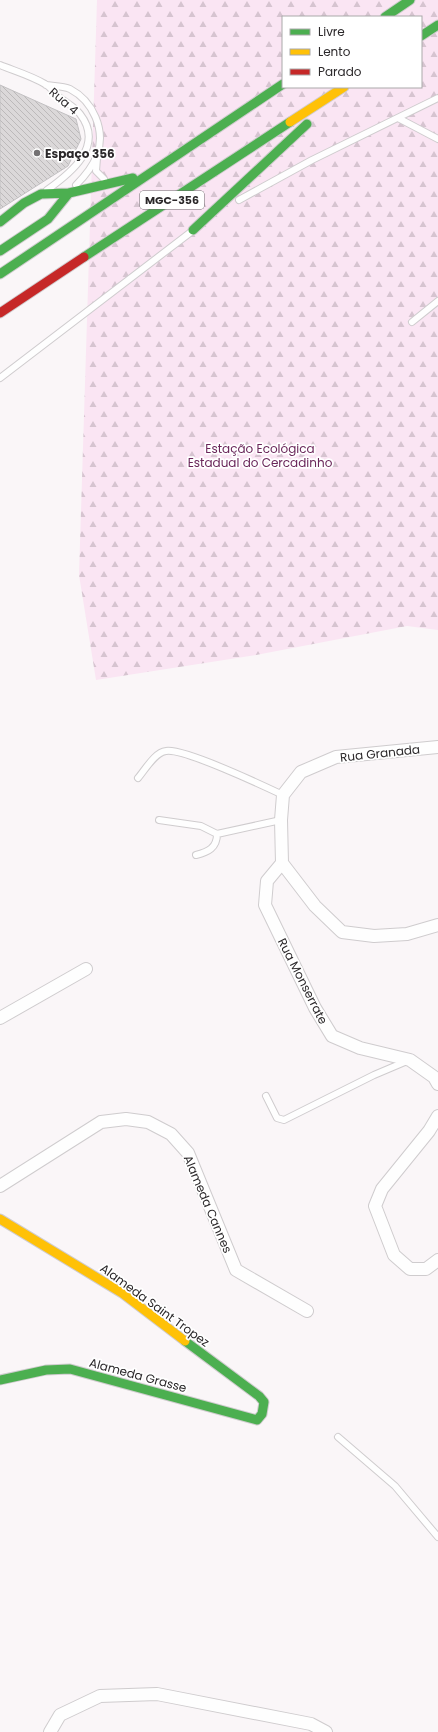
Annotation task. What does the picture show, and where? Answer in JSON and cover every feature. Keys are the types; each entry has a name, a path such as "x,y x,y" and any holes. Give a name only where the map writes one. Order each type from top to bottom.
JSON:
{"main road":[{"path":"386,16 410,0"},
{"path":"422,35 438,25"},
{"name":"MGC-356","path":"0,274 145,175 282,85"},
{"name":"MGC-356","path":"0,313 343,88"},
{"path":"193,230 344,88"},
{"path":"1,221 24,203 41,194 69,192 145,175"},
{"path":"0,251 48,219 69,192"},
{"path":"1,221 9,220 16,224 20,236 16,241"},
{"name":"Alameda Saint Tropez","path":"0,1219 122,1293 260,1396 264,1402 263,1409"},
{"name":"Alameda Grasse","path":"0,1380 46,1370 70,1369 252,1419 257,1420 263,1409"}],"street":[{"name":"Rua Granada","path":"283,795 301,772 336,757 438,747"},
{"path":"283,795 282,863 315,906 342,932 380,935 406,934 438,925"},
{"name":"Rua Monserrate","path":"282,863 267,881 265,905 315,1008 332,1036 360,1048 410,1060 434,1077 438,1084"},
{"path":"0,1018 86,969"},
{"path":"438,1116 429,1131 382,1189 375,1206 394,1255 410,1269 426,1269 438,1260"},
{"name":"Alameda Cannes","path":"0,1186 101,1122 126,1119 148,1122 171,1134 188,1153 236,1270 307,1311"},
{"path":"50,1732 60,1715 100,1696 157,1694 311,1724 326,1732"}],"lane":[{"name":"Rua 4","path":"0,65 46,85 80,113 88,130 86,150 82,159 68,173 41,194"},
{"path":"46,85 69,88 80,95 89,105 96,118 100,131 96,171 103,179 115,182"},
{"path":"232,204 312,160 438,98"},
{"path":"398,118 438,139"},
{"path":"69,192 83,178 97,155"},
{"path":"0,378 193,230 226,208"},
{"path":"412,322 438,301"},
{"path":"138,778 157,756 165,751 174,751 218,766 283,795"},
{"path":"159,820 202,826 217,834 282,820"},
{"path":"196,855 206,853 213,847 217,842 217,834"},
{"path":"266,1096 277,1118 284,1120 374,1075 410,1060"},
{"path":"338,1437 395,1486 438,1537"}],"green space":[{"name":"Estação Ecológica Estadual do Cercadinho","path":"97,0 438,0 438,630 407,626 256,655 96,680 79,575"}],"building":[{"name":"Espaço 356","path":"0,85 76,119 81,139 68,166 0,209"}],"traffic: fast":[{"path":"386,16 410,0"},
{"path":"422,35 438,25"},
{"path":"0,274 282,85"},
{"path":"84,257 290,122"},
{"path":"193,230 307,124"},
{"path":"69,193 133,178"},
{"path":"0,222 24,203 41,194 69,193"},
{"path":"0,251 48,219 69,193"},
{"path":"0,1380 46,1370 70,1369 257,1420 262,1414 264,1402 259,1396 185,1341"}],"traffic: slow":[{"path":"290,122 342,88"},
{"path":"0,1219 122,1293 185,1341"}],"traffic: jam":[{"path":"0,313 84,257"}],"place":[{"name":"Espaço 356","path":"37,153"}]}
